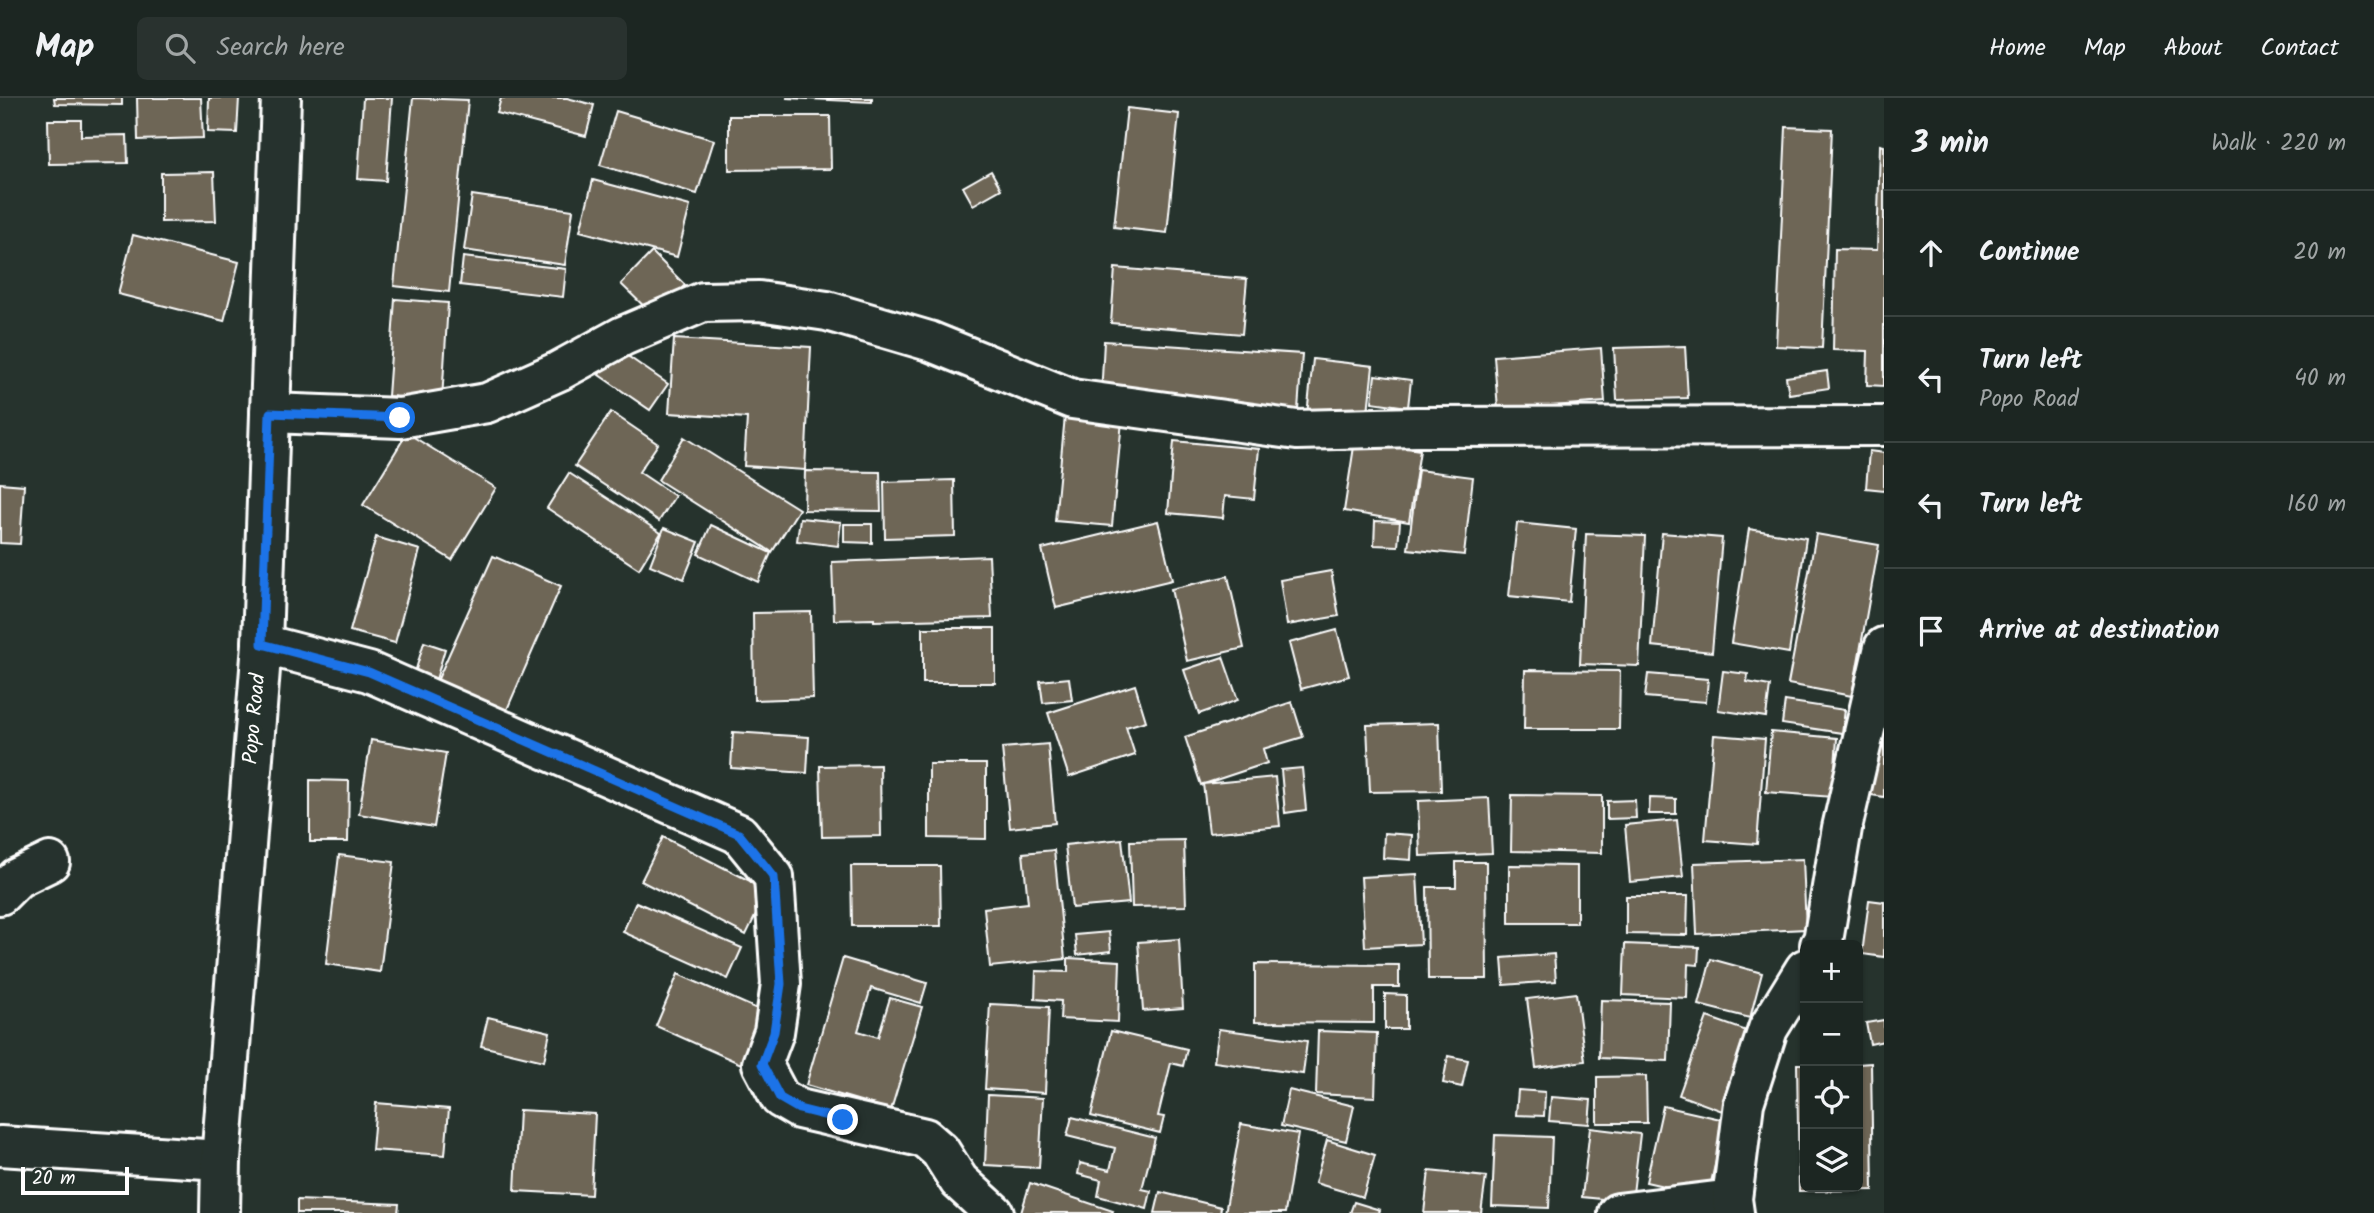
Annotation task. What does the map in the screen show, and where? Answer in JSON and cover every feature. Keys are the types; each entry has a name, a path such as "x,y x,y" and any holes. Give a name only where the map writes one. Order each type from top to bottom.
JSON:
{"street":[{"name":"Popo Road","path":"220,1213 221,1160 262,644 281,98"},
{"path":"270,413 400,418 487,402 559,371 623,336 704,302 759,301 827,311 929,341 1072,400 1297,430 1416,427 1884,426"},
{"path":"262,644 369,672 739,834 774,877 781,984 774,1032 762,1064 780,1098 799,1109 925,1138 940,1151 959,1181 994,1213"},
{"path":"1823,940 1842,828 1884,647"},
{"path":"0,895 17,878 50,862"},
{"path":"1618,1213 1733,1206 1744,1103 1768,1029 1800,977"},
{"path":"0,1146 221,1160"}],"building":[{"path":"54,98 122,98 122,105 55,104"},
{"path":"137,98 201,98 203,138 138,140"},
{"path":"209,98 239,98 237,133 208,132"},
{"path":"363,98 392,98 386,181 358,179"},
{"path":"413,98 468,100 449,292 394,286"},
{"path":"501,98 567,98 594,105 586,136 497,113"},
{"path":"786,98 872,98 872,102"},
{"path":"1127,108 1179,114 1167,233 1114,227"},
{"path":"616,111 714,140 697,194 600,165"},
{"path":"729,116 830,116 831,169 729,170"},
{"path":"48,120 81,120 81,136 127,135 128,163 49,164"},
{"path":"1786,127 1832,129 1822,348 1776,346"},
{"path":"1880,145 1884,146 1884,386 1867,385 1868,351 1833,350 1835,249 1877,250"},
{"path":"991,171 1001,189 973,205 963,187"},
{"path":"214,172 216,221 161,222 161,173"},
{"path":"593,180 690,206 677,257 580,231"},
{"path":"472,195 573,210 565,265 464,250"},
{"path":"133,235 239,262 224,321 118,294"},
{"path":"652,252 685,285 654,316 621,284"},
{"path":"463,257 566,269 563,297 460,285"},
{"path":"1115,268 1247,279 1242,334 1111,323"},
{"path":"395,299 448,303 442,400 388,396"},
{"path":"674,339 811,347 805,470 744,466 747,418 669,413"},
{"path":"1104,341 1302,354 1298,410 1101,397"},
{"path":"1685,346 1688,398 1617,400 1614,348"},
{"path":"616,348 668,384 650,410 599,375"},
{"path":"1601,348 1605,402 1498,410 1494,356"},
{"path":"1313,359 1373,366 1367,421 1307,415"},
{"path":"1827,371 1829,388 1789,394 1786,377"},
{"path":"1375,375 1411,380 1408,407 1372,402"},
{"path":"1066,405 1123,410 1112,526 1055,521"},
{"path":"611,412 658,444 639,472 675,496 659,521 575,466"},
{"path":"407,433 496,488 452,560 363,505"},
{"path":"684,437 799,509 772,552 658,480"},
{"path":"1355,440 1420,450 1409,522 1344,511"},
{"path":"1174,441 1259,449 1254,499 1225,496 1223,518 1168,513"},
{"path":"1869,451 1884,453 1884,490 1866,488"},
{"path":"1418,470 1473,477 1464,555 1408,549"},
{"path":"805,471 880,472 881,511 804,510"},
{"path":"569,473 661,533 639,569 547,508"},
{"path":"954,480 955,536 885,538 884,482"},
{"path":"0,483 24,485 20,544 0,543"},
{"path":"800,518 841,522 838,546 797,541"},
{"path":"1158,521 1172,580 1056,608 1042,549"},
{"path":"1375,521 1400,522 1398,546 1374,545"},
{"path":"1517,523 1576,529 1569,602 1509,596"},
{"path":"844,524 872,524 872,543 844,542"},
{"path":"711,525 771,553 758,582 698,554"},
{"path":"664,528 699,542 684,579 650,565"},
{"path":"1749,529 1806,538 1789,653 1731,643"},
{"path":"1662,533 1722,538 1712,652 1652,646"},
{"path":"1586,534 1645,536 1639,666 1580,664"},
{"path":"1816,534 1879,545 1852,696 1788,684"},
{"path":"376,537 420,550 395,643 350,631"},
{"path":"493,556 561,586 502,721 433,690"},
{"path":"989,556 992,618 834,620 832,562"},
{"path":"1331,571 1339,616 1287,625 1280,580"},
{"path":"1228,576 1244,648 1187,661 1171,589"},
{"path":"811,612 813,698 754,700 753,613"},
{"path":"923,628 995,628 995,683 923,683"},
{"path":"1337,630 1349,676 1301,689 1289,643"},
{"path":"424,642 445,649 435,683 414,676"},
{"path":"1223,657 1238,700 1199,714 1184,670"},
{"path":"1525,670 1620,671 1619,729 1524,729"},
{"path":"1723,671 1748,674 1747,682 1770,686 1766,717 1718,710"},
{"path":"1648,674 1708,679 1706,702 1645,697"},
{"path":"1069,678 1072,700 1043,703 1040,681"},
{"path":"1135,685 1146,721 1126,727 1135,755 1069,777 1048,713"},
{"path":"1785,701 1845,710 1842,733 1782,724"},
{"path":"1292,702 1303,737 1263,749 1267,763 1201,785 1185,737"},
{"path":"1439,723 1441,791 1370,792 1367,725"},
{"path":"1884,731 1884,797 1865,794"},
{"path":"733,732 809,737 807,773 731,768"},
{"path":"1771,732 1837,738 1833,797 1766,792"},
{"path":"1714,735 1765,739 1757,844 1705,840"},
{"path":"371,740 446,753 434,827 359,814"},
{"path":"1048,744 1055,823 1010,828 1002,748"},
{"path":"929,764 986,764 986,839 929,838"},
{"path":"880,765 881,836 822,837 820,766"},
{"path":"1302,768 1306,810 1285,813 1281,770"},
{"path":"1275,777 1280,826 1209,833 1203,784"},
{"path":"310,780 349,781 348,842 310,842"},
{"path":"1512,795 1602,796 1602,853 1511,851"},
{"path":"1489,798 1492,853 1420,856 1418,801"},
{"path":"1650,798 1676,799 1676,814 1649,814"},
{"path":"1635,800 1636,818 1607,819 1607,801"},
{"path":"1677,820 1683,877 1630,882 1625,825"},
{"path":"1384,833 1412,835 1411,860 1383,858"},
{"path":"663,837 768,890 746,935 641,881"},
{"path":"1122,839 1129,903 1072,908 1065,845"},
{"path":"1184,840 1186,906 1132,907 1130,841"},
{"path":"1054,850 1065,959 990,967 984,908 1028,903 1023,853"},
{"path":"339,855 394,862 380,972 326,964"},
{"path":"1803,859 1806,929 1697,934 1694,863"},
{"path":"1456,862 1486,862 1487,979 1428,979 1427,887 1456,887"},
{"path":"1509,865 1577,866 1577,923 1509,923"},
{"path":"851,866 940,866 941,926 852,926"},
{"path":"1417,874 1421,944 1365,947 1361,877"},
{"path":"1626,896 1688,896 1687,935 1626,934"},
{"path":"1869,900 1884,902 1884,957 1863,954"},
{"path":"636,902 742,948 728,979 623,932"},
{"path":"1109,932 1111,951 1077,955 1075,935"},
{"path":"1179,939 1183,1008 1143,1011 1138,942"},
{"path":"1625,944 1699,947 1698,965 1688,964 1687,998 1623,995"},
{"path":"1554,954 1556,981 1504,985 1502,958"},
{"path":"843,958 927,983 921,1003 871,988 858,1031 878,1037 890,998 922,1007 891,1110 806,1085"},
{"path":"1068,958 1120,961 1118,1022 1060,1019 1061,1001 1035,999 1036,971 1068,972"},
{"path":"1711,959 1762,973 1750,1018 1699,1005"},
{"path":"1255,964 1399,965 1399,987 1374,987 1374,1023 1255,1022"},
{"path":"678,974 764,1012 741,1064 656,1026"},
{"path":"1576,993 1585,1061 1536,1068 1527,999"},
{"path":"1385,994 1406,995 1406,1029 1385,1029"},
{"path":"1601,1000 1670,1002 1668,1061 1599,1058"},
{"path":"990,1004 1049,1007 1045,1093 985,1089"},
{"path":"488,1017 550,1032 544,1061 481,1046"},
{"path":"1707,1017 1747,1031 1723,1099 1729,1101 1725,1112 1679,1095"},
{"path":"1884,1020 1884,1041 1870,1044 1866,1023"},
{"path":"1219,1029 1307,1041 1303,1074 1214,1062"},
{"path":"1111,1031 1187,1049 1183,1066 1171,1063 1158,1116 1164,1117 1160,1133 1091,1116"},
{"path":"1318,1031 1377,1033 1375,1097 1316,1094"},
{"path":"1448,1056 1468,1060 1462,1087 1443,1083"},
{"path":"1871,1063 1873,1190 1863,1190 1863,1064"},
{"path":"1797,1064 1800,1064 1800,1191 1799,1191"},
{"path":"1646,1076 1647,1123 1597,1123 1597,1077"},
{"path":"1289,1090 1354,1106 1346,1141 1281,1126"},
{"path":"1518,1090 1545,1092 1544,1116 1516,1115"},
{"path":"988,1095 1043,1098 1039,1168 985,1165"},
{"path":"1551,1097 1591,1100 1589,1124 1549,1121"},
{"path":"376,1103 449,1109 445,1155 372,1150"},
{"path":"1663,1106 1725,1120 1708,1196 1646,1182"},
{"path":"519,1110 595,1114 591,1195 515,1191"},
{"path":"1072,1117 1155,1138 1142,1189 1151,1191 1147,1209 1098,1196 1101,1180 1078,1174 1080,1163 1110,1170 1115,1148 1067,1136"},
{"path":"1241,1124 1298,1134 1285,1213 1225,1213"},
{"path":"1590,1128 1640,1134 1632,1202 1582,1197"},
{"path":"1495,1135 1552,1137 1549,1208 1492,1206"},
{"path":"1327,1140 1375,1155 1363,1197 1315,1183"},
{"path":"1429,1171 1486,1177 1481,1213 1424,1213"},
{"path":"1030,1183 1113,1211 1021,1213"},
{"path":"1160,1192 1221,1207 1220,1213 1155,1213"},
{"path":"297,1200 399,1204 398,1213 297,1213"},
{"path":"1354,1202 1380,1210 1379,1213 1350,1213"}],"route":[{"path":"400,418 270,413 262,644 369,672 739,834 774,877 781,984 774,1032 762,1064 780,1098 799,1109 843,1120"}]}
